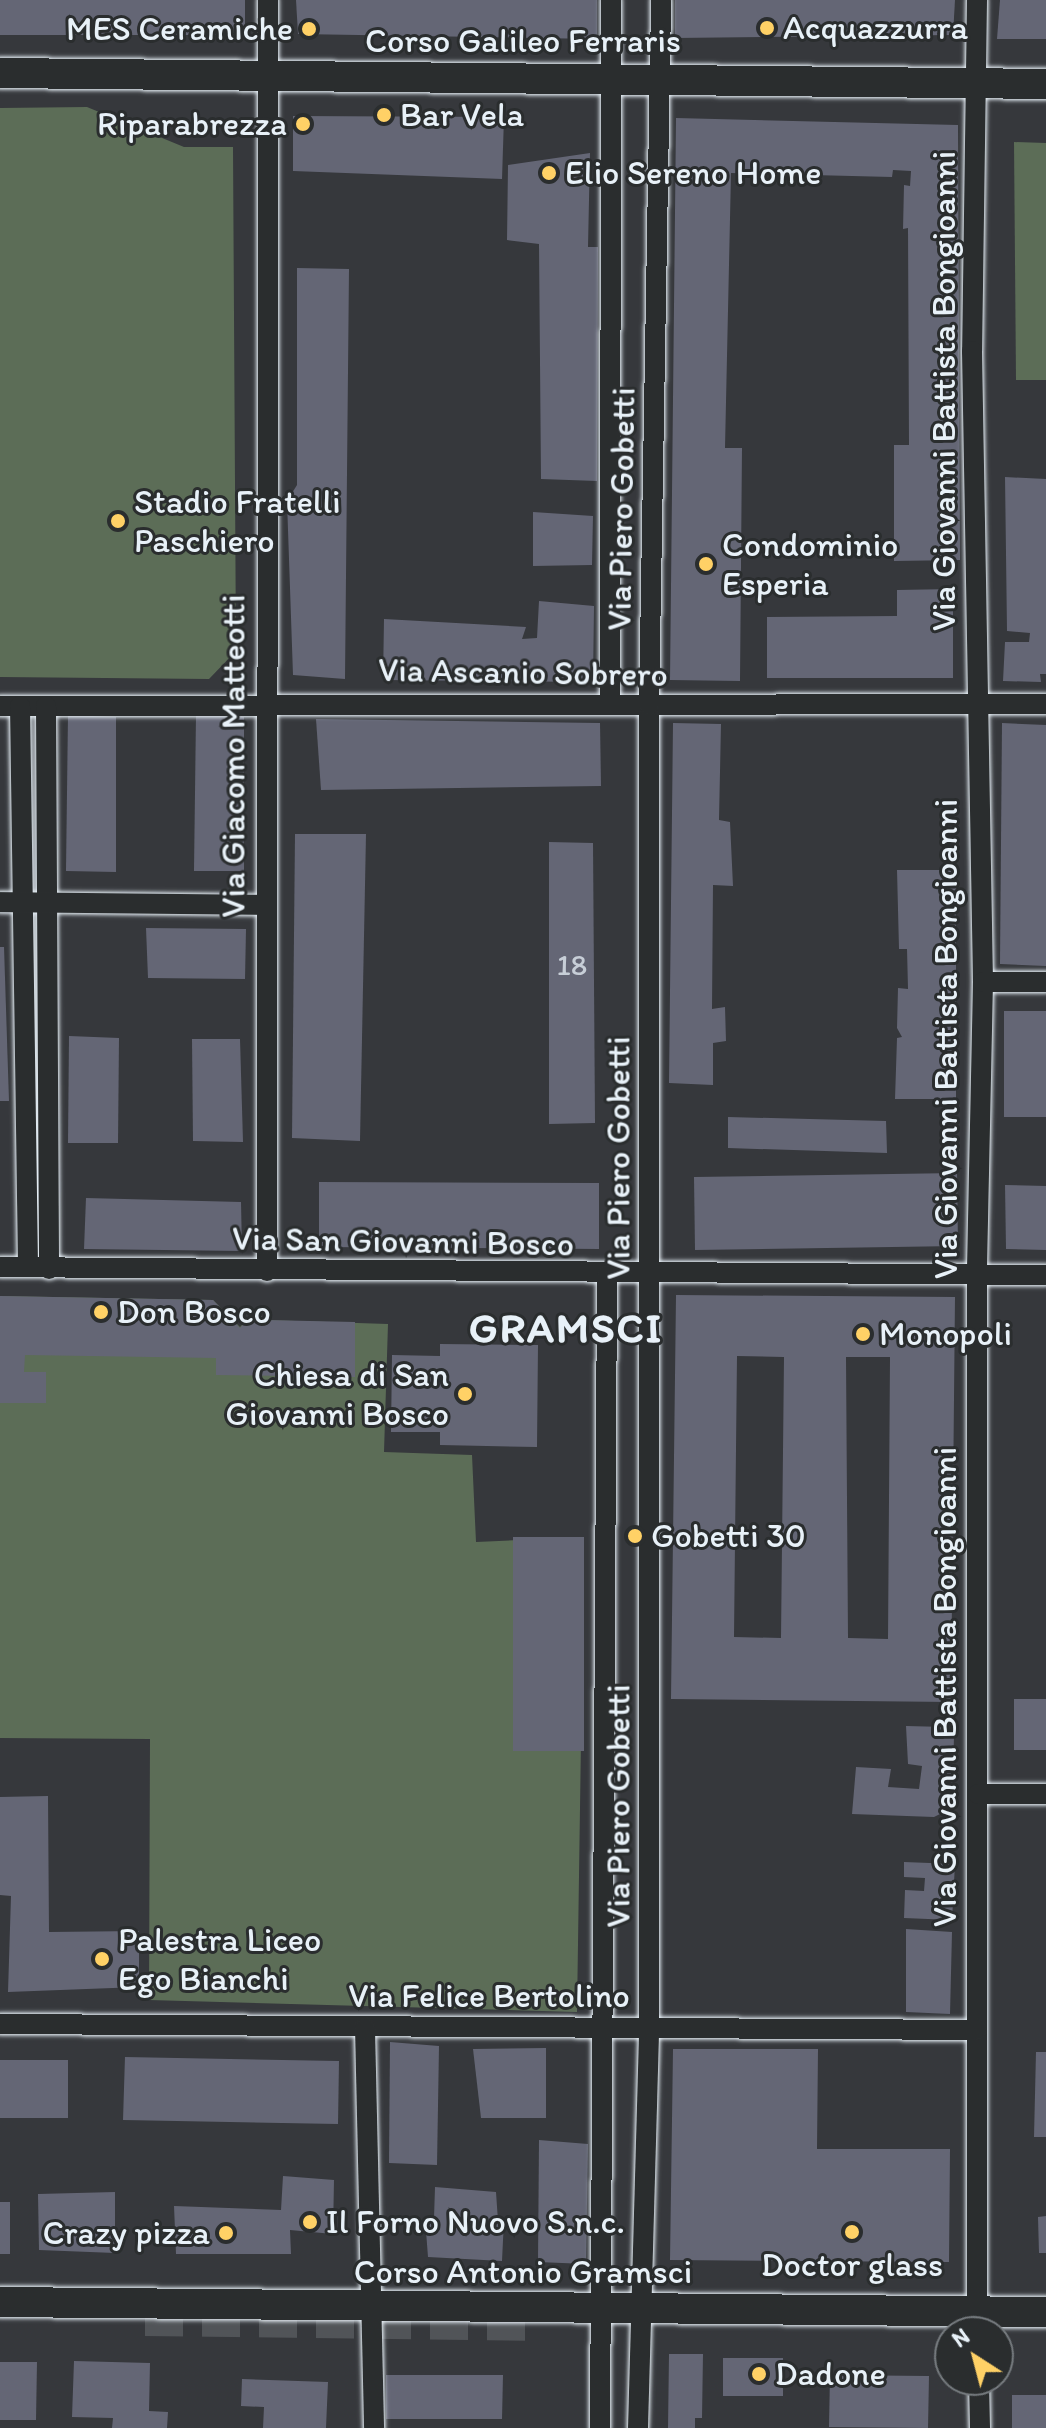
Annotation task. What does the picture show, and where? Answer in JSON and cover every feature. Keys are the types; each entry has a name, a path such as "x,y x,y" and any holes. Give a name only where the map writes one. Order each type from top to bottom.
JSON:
{"street":[{"name":"Via Giacomo Matteotti","path":"267,1271 264,701 268,0"},
{"name":"Via Piero Gobetti","path":"610,705 611,0"},
{"name":"Via Piero Gobetti","path":"638,2428 638,2312 649,2029 649,705 661,0"},
{"name":"Via Giovanni Battista Bongioanni","path":"977,0 972,351 983,982 977,1275 977,2316"},
{"name":"Corso Galileo Ferraris","path":"0,73 1046,84"},
{"name":"Via Ascanio Sobrero","path":"10,706 264,701 610,705 1046,704"},
{"path":"10,706 34,903 49,1269"},
{"path":"28,1267 34,903 46,706"},
{"path":"0,902 265,905"},
{"path":"983,982 1046,982"},
{"name":"Via San Giovanni Bosco","path":"0,1267 650,1276 1046,1275"},
{"name":"Via Piero Gobetti","path":"600,2428 598,2029 607,1275"},
{"path":"978,1794 1046,1794"},
{"name":"Via Felice Bertolino","path":"0,2024 977,2030"},
{"path":"365,2028 374,2428"},
{"name":"Corso Antonio Gramsci","path":"0,2302 370,2310 598,2311 934,2321"},
{"name":"Corso Antonio Gramsci","path":"1014,2317 1046,2312"},
{"path":"979,2396 980,2428"}],"green space":[{"name":"Stadio Fratelli Paschiero","path":"87,107 184,147 233,147 236,651 209,679 0,677 0,108"},
{"path":"1014,142 1046,143 1046,380 1016,380"},
{"path":"0,1296 213,1300 240,1327 256,1310 265,1320 388,1324 384,1452 472,1455 476,1542 584,1537 577,2012 149,2000 150,1739 0,1738"}],"building":[{"path":"0,0 245,0 245,35 0,35"},
{"path":"296,0 597,0 597,39 298,34"},
{"path":"675,0 955,0 953,35 675,38"},
{"path":"1000,0 1046,0 1046,39 997,39"},
{"path":"293,116 504,117 502,179 293,171"},
{"path":"676,118 958,125 960,560 894,561 894,445 909,445 908,228 903,229 904,185 910,186 911,171 893,170 892,177 731,173 725,448 742,448 740,681 670,680"},
{"path":"590,153 588,247 598,247 597,481 541,479 539,244 507,240 508,165"},
{"path":"297,268 349,269 345,679 293,675 287,501 297,485"},
{"path":"1005,477 1046,479 1046,674 1040,674 1041,682 1003,681 1005,642 1029,642 1030,633 1007,631"},
{"path":"533,512 593,516 592,565 533,566"},
{"path":"953,589 953,678 767,678 767,617 897,616 897,590"},
{"path":"539,601 594,606 593,682 383,680 384,619 526,627 522,639 537,638"},
{"path":"68,715 116,717 116,872 66,871"},
{"path":"196,715 244,717 244,871 194,871"},
{"path":"316,719 600,723 601,786 321,790"},
{"path":"673,723 721,724 719,820 730,822 733,886 713,885 712,1009 725,1007 726,1041 713,1043 713,1085 669,1083"},
{"path":"1002,723 1046,725 1046,966 1000,964"},
{"path":"295,834 366,834 360,1141 292,1138"},
{"path":"549,842 593,843 595,1123 549,1124"},
{"path":"897,870 956,870 956,1099 895,1099 897,1038 902,1037 897,1028 898,988 908,989 907,949 899,949"},
{"path":"146,928 246,929 245,979 148,978"},
{"path":"0,947 4,947 9,1101 0,1101"},
{"path":"1004,1011 1046,1011 1046,1117 1004,1117"},
{"path":"69,1036 119,1038 118,1143 68,1143"},
{"path":"192,1039 240,1039 243,1142 193,1141"},
{"path":"728,1117 886,1121 887,1153 728,1148"},
{"path":"957,1173 958,1246 695,1250 694,1177"},
{"path":"319,1182 599,1183 599,1249 319,1247"},
{"path":"1005,1185 1046,1186 1046,1250 1006,1249"},
{"path":"86,1198 241,1202 242,1251 84,1249"},
{"path":"676,1295 955,1297 951,1702 671,1699","holes":["737,1356 784,1357 781,1638 734,1637","846,1357 890,1357 888,1639 848,1638"]},
{"path":"0,1296 213,1300 240,1328 256,1310 265,1320 355,1322 355,1377 216,1375 216,1358 25,1355 24,1372 46,1372 46,1403 0,1403"},
{"name":"Chiesa di San Giovanni Bosco","path":"440,1344 538,1345 537,1447 440,1445 440,1432 391,1432 392,1355 440,1356"},
{"path":"513,1537 584,1537 584,1751 513,1751"},
{"path":"1014,1699 1046,1699 1046,1750 1014,1750"},
{"path":"906,1726 946,1727 954,1737 952,1808 934,1817 852,1814 856,1767 891,1769 888,1787 919,1789 922,1766 908,1764"},
{"path":"48,1796 49,1932 139,1931 139,1987 8,1992 11,1896 0,1895 0,1797"},
{"path":"904,1862 955,1864 952,1920 904,1918 905,1890 924,1891 925,1878 904,1877"},
{"path":"906,1929 952,1932 950,2014 906,2012"},
{"path":"390,2042 439,2046 437,2165 389,2163"},
{"path":"546,2048 546,2118 481,2118 473,2049"},
{"path":"673,2049 818,2049 817,2149 950,2149 949,2262 670,2260"},
{"path":"1036,2052 1046,2052 1046,2137 1034,2137"},
{"path":"125,2057 339,2061 338,2124 123,2120"},
{"path":"0,2060 68,2060 68,2118 0,2118"},
{"path":"539,2140 588,2144 586,2264 538,2262"},
{"path":"283,2176 334,2180 333,2234 290,2230 291,2254 176,2254 174,2206 281,2210"},
{"path":"435,2187 496,2192 498,2221 504,2220 502,2261 428,2257 425,2218 434,2218"},
{"path":"115,2192 115,2253 39,2250 38,2194"},
{"path":"0,2202 10,2202 10,2254 0,2254"},
{"path":"1046,2216 1046,2253 1039,2253 1038,2217"},
{"path":"669,2354 703,2354 702,2418 695,2418 695,2428 668,2428"},
{"path":"723,2358 783,2358 783,2396 723,2396"},
{"path":"74,2361 150,2363 149,2411 168,2412 167,2428 112,2428 113,2418 72,2417"},
{"path":"0,2362 37,2362 36,2420 0,2420"},
{"path":"386,2375 503,2375 502,2419 386,2419"},
{"path":"830,2375 929,2376 928,2428 829,2427"},
{"path":"242,2379 328,2382 326,2428 263,2428 264,2407 241,2406"},
{"path":"1046,2395 1046,2428 1012,2428 1012,2396"}],"tunnel":[{"path":"145,2317 527,2322"}],"place":[{"name":"Acquazzurra","path":"767,28"},
{"name":"MES Ceramiche","path":"309,29"},
{"name":"Bar Vela","path":"384,115"},
{"name":"Riparabrezza","path":"303,124"},
{"name":"Elio Sereno Home","path":"549,173"},
{"name":"Stadio Fratelli Paschiero","path":"118,521"},
{"name":"Condominio Esperia","path":"706,564"},
{"name":"Don Bosco","path":"101,1312"},
{"name":"Monopoli","path":"863,1334"},
{"name":"Chiesa di San Giovanni Bosco","path":"465,1394"},
{"name":"Gobetti 30","path":"635,1536"},
{"name":"Palestra Liceo Ego Bianchi","path":"102,1959"},
{"name":"Il Forno Nuovo S.n.c.","path":"310,2222"},
{"name":"Doctor glass","path":"852,2232"},
{"name":"Crazy pizza","path":"226,2233"},
{"name":"Dadone","path":"759,2374"}],"district":[{"name":"GRAMSCI","path":"566,1328"}]}
